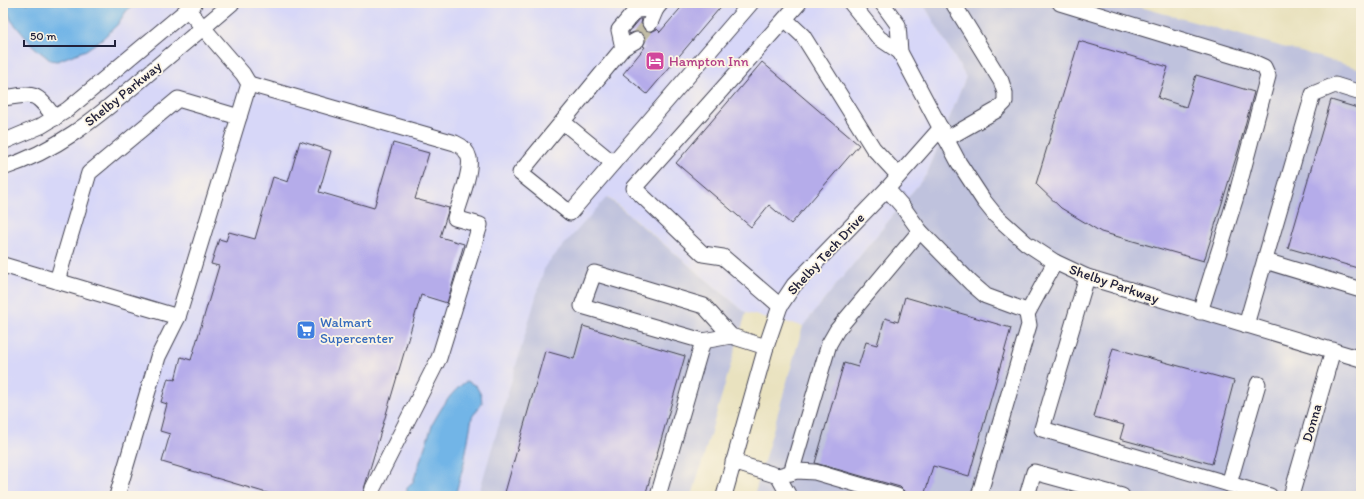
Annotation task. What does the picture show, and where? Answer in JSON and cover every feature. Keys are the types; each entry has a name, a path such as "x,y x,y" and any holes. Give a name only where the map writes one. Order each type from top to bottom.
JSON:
{"street":[{"name":"Shelby Parkway","path":"3,168 35,156 68,138 144,78 232,3"},
{"path":"637,40 623,48 520,173 570,213 751,3"},
{"path":"780,306 723,257 703,254 634,188 799,3"},
{"name":"Shelby Parkway","path":"851,3 879,38 900,52"},
{"name":"Shelby Parkway","path":"882,3 898,25 900,52 973,186 996,216 1026,243 1055,262 1087,278 1361,359"},
{"name":"Shelby Tech Drive","path":"724,496 766,347 780,306 794,285 887,189 898,175 943,133 997,110 1005,102 1005,93 1000,81 953,3"},
{"path":"1060,3 1251,61 1264,67 1268,76 1237,193 1200,312"},
{"name":"Shelby Parkway","path":"3,142 29,132 55,118 80,99 191,6"},
{"path":"191,6 203,28 243,74 249,84 461,145 466,150 469,158 469,167 455,218 480,225 439,358 373,488 371,496"},
{"path":"650,23 659,6"},
{"path":"623,48 619,30 636,10 659,6"},
{"path":"785,19 803,36 873,148 898,175"},
{"path":"141,48 146,54 148,60 144,78"},
{"path":"117,496 158,357 178,317 249,84"},
{"path":"1246,326 1314,94 1335,85 1361,92"},
{"path":"5,98 33,95 42,101 55,118"},
{"path":"57,281 89,173 178,99 239,117"},
{"path":"563,122 613,163"},
{"path":"887,189 902,206 920,232 986,296 1017,306 1024,310 1027,314 1029,326 979,496"},
{"path":"789,496 785,475 829,344 837,330 920,232"},
{"path":"1265,261 1361,290"},
{"path":"1027,314 1055,262"},
{"path":"3,265 178,317"},
{"path":"732,336 704,306 594,273 582,306 703,341 732,336 766,347"},
{"path":"1087,278 1042,429 1270,496"},
{"path":"658,496 703,341"},
{"name":"Donna","path":"1291,496 1333,350"},
{"path":"1229,484 1258,384"},
{"path":"734,462 785,475 797,471 815,472 897,496"},
{"path":"1027,496 1034,472 1122,496"}],"shaded area":[{"path":"3,3 923,3 966,77 927,174 803,326 746,313 608,197 478,496 3,496"},
{"path":"923,3 1126,3 1361,69 1361,496 754,496 803,326 927,174 966,77"},
{"path":"607,197 746,313 692,496 478,496 545,266"}],"water":[{"path":"5,3 137,3 127,10 117,25 102,39 86,50 57,61 50,60 33,46 11,20"},
{"path":"467,381 476,386 481,395 482,403 472,417 464,463 455,496 407,496 407,487 413,482 433,423 443,405 461,385"}],"building":[{"name":"Hampton Inn","path":"685,3 724,3 647,94 623,74 645,47 643,46 646,40 645,35 641,32 637,31 629,34 629,32 640,19 642,19 641,24 646,31 651,32 657,29 660,32"},
{"path":"1079,41 1168,67 1158,98 1186,107 1196,75 1254,92 1239,148 1204,261 1101,232 1061,208 1036,184"},
{"path":"762,62 859,145 791,224 769,205 751,227 676,163"},
{"path":"1331,100 1361,109 1361,269 1288,248"},
{"name":"Walmart Supercenter","path":"300,141 331,151 319,192 374,208 393,143 429,153 415,199 449,208 440,237 464,244 447,303 421,295 362,496 277,496 162,462 170,434 160,431 167,404 161,402 168,378 175,380 181,357 191,360 219,266 211,264 219,239 226,241 229,232 255,239 273,177 288,182"},
{"path":"905,297 1011,328 969,476 933,466 924,496 906,494 900,487 815,463 844,363 858,367 866,342 877,345 885,318 898,322"},
{"path":"583,326 685,356 645,496 504,496 545,351 574,359"},
{"path":"1113,348 1234,381 1212,464 1120,439 1124,425 1094,417"}],"tunnel":[{"path":"637,40 650,23"}],"place":[{"name":"Hampton Inn","path":"655,61"},
{"name":"Walmart Supercenter","path":"306,330"}]}
